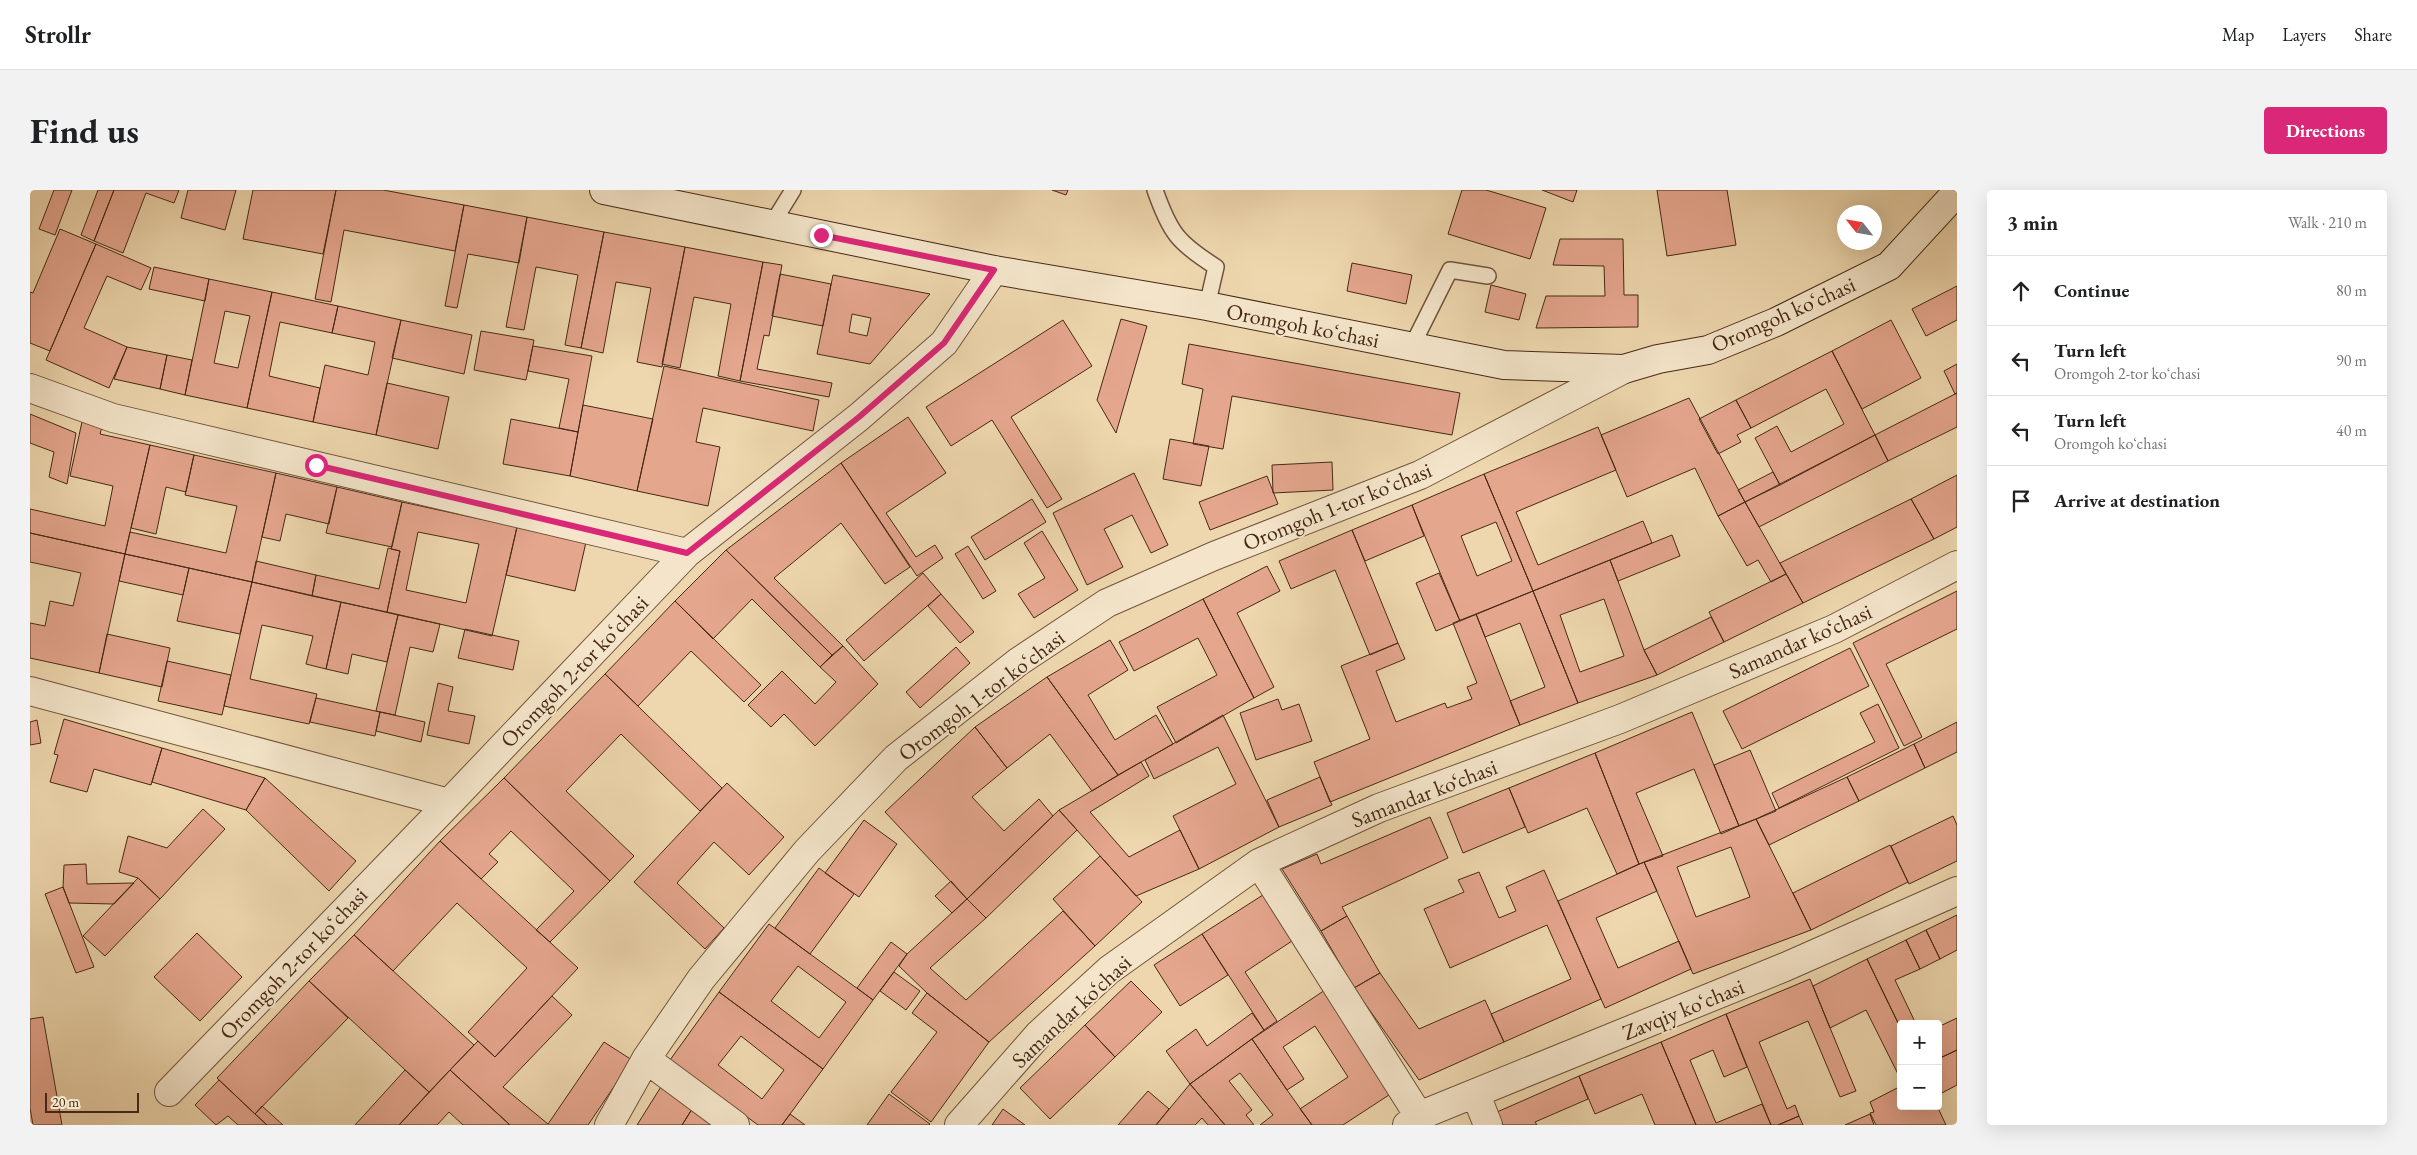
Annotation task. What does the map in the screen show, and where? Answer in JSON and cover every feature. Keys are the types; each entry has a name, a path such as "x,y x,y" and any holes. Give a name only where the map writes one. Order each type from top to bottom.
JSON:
{"street":[{"name":"Oromgoh koʻchasi","path":"604,190 994,270 1207,306 1504,365 1624,369 1658,359 1708,350 1776,322 1889,266 1957,192"},
{"name":"Oromgoh 2-tor koʻchasi","path":"169,1092 687,553 859,417 944,343 994,270"},
{"name":"Oromgoh 1-tor koʻchasi","path":"609,1125 646,1059 701,979 807,851 896,758 1018,662 1107,603 1214,556 1420,475 1624,369"},
{"path":"30,388 114,418 687,553"},
{"name":"Samandar ko‘chasi","path":"959,1125 1039,1034 1109,970 1259,863 1379,808 1620,719 1834,629 1957,564"},
{"path":"30,691 449,802"},
{"path":"1259,863 1413,1121"},
{"name":"Zavqiy koʻchasi","path":"1413,1121 1785,967 1957,891"},
{"path":"646,1059 735,1125"},
{"path":"1476,1095 1488,1125"}],"lane":[{"path":"772,224 794,190"},
{"path":"1155,190 1166,221 1188,249 1216,267 1207,306"},
{"path":"1412,346 1450,270 1488,276"}],"building":[{"path":"54,190 72,190 55,235 39,229"},
{"path":"98,190 114,190 94,241 81,235"},
{"path":"114,190 179,190 174,203 146,193 123,253 94,241"},
{"path":"188,190 236,190 225,230 181,218"},
{"path":"253,190 336,190 323,254 243,239"},
{"path":"336,190 383,190 464,205 455,251 344,230 331,302 315,299"},
{"path":"1052,190 1068,190 1066,195"},
{"path":"1462,190 1486,190 1546,208 1530,259 1448,234"},
{"path":"1542,190 1577,190 1573,202"},
{"path":"1657,190 1727,190 1736,245 1667,256"},
{"path":"464,205 527,217 519,263 468,254 457,308 445,306"},
{"path":"527,217 604,232 581,348 565,345 578,275 536,267 524,330 506,327"},
{"path":"60,229 96,244 50,351 30,343 30,292 33,293"},
{"path":"604,232 685,247 662,367 637,362 651,288 616,282 603,353 581,348"},
{"path":"1560,239 1623,239 1624,295 1638,295 1638,327 1536,328 1546,296 1605,296 1604,266 1553,265"},
{"path":"96,244 151,268 141,290 107,276 84,328 127,347 109,388 46,360"},
{"path":"685,247 763,262 740,381 718,376 731,304 694,297 680,368 662,364"},
{"path":"763,262 782,265 769,336 764,335 757,369 832,383 829,397 740,381"},
{"path":"1352,263 1412,275 1406,304 1347,291"},
{"path":"154,267 209,279 205,301 149,289"},
{"path":"780,274 831,284 823,326 772,316"},
{"path":"833,275 930,294 870,364 817,354","holes":["852,314 871,318 867,336 849,332"]},
{"path":"209,279 272,292 247,408 185,395","holes":["225,311 250,316 238,368 214,363"]},
{"path":"1491,285 1526,294 1519,320 1485,312"},
{"path":"1957,286 1957,320 1926,336 1912,309"},
{"path":"272,292 338,306 332,333 280,322 269,376 320,388 313,422 247,408"},
{"path":"338,306 401,320 376,435 313,422 325,365 368,375 375,342 332,333"},
{"path":"1121,319 1147,326 1116,433 1097,400"},
{"path":"401,320 472,335 464,374 392,358"},
{"path":"1063,320 1092,366 1011,417 1062,499 1047,508 992,420 951,446 926,407"},
{"path":"1891,320 1921,378 1862,409 1832,351"},
{"path":"481,331 534,340 526,380 474,370"},
{"path":"1189,344 1460,393 1452,435 1232,396 1223,449 1193,444 1203,389 1182,384"},
{"path":"533,346 592,356 578,432 559,428 569,379 528,371"},
{"path":"127,347 167,355 160,389 114,379"},
{"path":"1832,351 1875,435 1780,485 1755,438 1777,426 1791,452 1844,424 1826,389 1751,428 1736,400"},
{"path":"167,355 192,360 185,395 160,389"},
{"path":"1957,364 1957,393 1955,394 1944,371"},
{"path":"664,366 819,400 813,431 703,408 696,442 720,447 708,506 637,491"},
{"path":"387,383 449,397 438,449 376,435"},
{"path":"1957,393 1957,427 1888,461 1875,435"},
{"path":"1689,398 1745,502 1718,516 1695,468 1627,497 1601,435"},
{"path":"1736,400 1751,428 1737,435 1741,442 1718,454 1699,419"},
{"path":"583,405 653,419 637,491 570,476"},
{"path":"30,414 76,433 67,484 49,477 54,452 30,443"},
{"path":"908,417 946,473 886,513 916,557 935,545 943,558 917,576 841,463"},
{"path":"511,419 578,432 570,476 503,464"},
{"path":"82,422 102,427 100,434 150,445 125,554 30,533 30,509 105,526 113,486 70,476"},
{"path":"1598,427 1616,470 1516,512 1538,565 1643,521 1652,543 1533,591 1484,474"},
{"path":"1875,435 1888,461 1759,527 1745,502"},
{"path":"1170,439 1209,446 1201,486 1163,479"},
{"path":"150,445 194,455 186,492 166,487 156,534 131,528"},
{"path":"194,455 276,473 252,582 125,554 130,532 226,553 237,506 185,495"},
{"path":"1332,462 1333,490 1273,493 1272,465"},
{"path":"841,463 910,567 885,584 841,523 774,578 843,646 832,655 726,550"},
{"path":"1773,472 1780,485 1745,502 1738,490"},
{"path":"276,473 337,487 329,524 286,514 280,541 262,537"},
{"path":"1134,473 1168,545 1151,553 1132,515 1104,529 1123,567 1087,585 1053,513"},
{"path":"1484,474 1533,591 1460,621 1412,505","holes":["1496,522 1512,561 1477,576 1461,536"]},
{"path":"1957,475 1957,527 1934,539 1911,499"},
{"path":"1267,476 1278,504 1210,530 1199,502"},
{"path":"337,487 402,502 392,547 326,533"},
{"path":"1032,499 1046,522 985,560 971,537"},
{"path":"1911,499 1934,539 1803,603 1780,563"},
{"path":"402,502 517,527 492,636 387,612 400,551 391,549","holes":["418,532 479,544 466,603 406,590"]},
{"path":"1745,502 1786,574 1771,582 1758,560 1747,566 1718,516"},
{"path":"1412,505 1424,536 1365,561 1352,530"},
{"path":"517,527 586,542 575,591 506,575"},
{"path":"1352,530 1398,643 1370,655 1335,570 1291,589 1279,561"},
{"path":"1042,531 1078,590 1034,618 1018,594 1045,578 1024,543"},
{"path":"30,533 125,554 99,673 30,658 30,623 45,626 50,601 73,606 81,573 30,562"},
{"path":"1672,535 1680,556 1618,581 1610,560"},
{"path":"968,546 996,591 983,599 955,554"},
{"path":"388,548 400,551 387,612 312,596 316,575 379,589"},
{"path":"726,550 832,655 820,667 752,599 713,639 675,601"},
{"path":"125,554 189,568 183,595 119,581"},
{"path":"1610,560 1644,650 1657,675 1578,703 1533,591","holes":["1604,599 1624,656 1580,672 1560,615"]},
{"path":"256,561 316,575 312,596 252,582"},
{"path":"1267,566 1280,591 1237,613 1274,687 1254,698 1203,599"},
{"path":"189,568 252,582 240,634 177,621"},
{"path":"923,573 941,594 864,661 846,640"},
{"path":"1439,573 1460,621 1436,631 1416,583"},
{"path":"1786,574 1803,603 1724,642 1709,612"},
{"path":"252,582 341,602 326,669 306,664 313,636 262,625 250,679 317,694 309,724 224,706"},
{"path":"1533,591 1578,703 1520,725 1510,701 1545,687 1520,623 1485,637 1476,614"},
{"path":"1957,591 1957,629 1886,664 1922,737 1904,746 1853,643"},
{"path":"941,594 974,632 960,643 928,606"},
{"path":"1203,599 1254,698 1176,743 1157,707 1217,675 1198,638 1134,671 1119,642"},
{"path":"675,601 761,685 744,702 691,651 638,706 605,674"},
{"path":"341,602 398,615 387,662 352,654 348,674 326,669"},
{"path":"1476,614 1520,725 1330,802 1314,762 1370,739 1341,666 1398,643 1405,659 1376,671 1396,722 1445,703 1447,708 1472,699 1467,687 1477,683 1453,623"},
{"path":"398,615 440,624 433,652 410,647 395,715 376,711"},
{"path":"1711,617 1724,642 1657,675 1644,650"},
{"path":"465,629 519,641 513,670 458,658"},
{"path":"107,634 170,648 162,687 99,673"},
{"path":"1110,640 1128,670 1088,695 1115,740 1156,715 1173,744 1118,775 1047,677"},
{"path":"843,646 878,684 815,746 784,714 771,727 748,705 782,671 815,704 836,682 820,667"},
{"path":"956,647 970,663 920,708 906,692"},
{"path":"1850,648 1869,686 1742,749 1723,711"},
{"path":"167,661 231,675 222,715 158,701"},
{"path":"605,674 722,788 700,811 621,734 566,791 634,856 610,881 504,778"},
{"path":"1047,677 1118,775 1092,791 1050,734 1007,768 975,727"},
{"path":"438,683 453,687 448,711 475,716 469,744 427,735"},
{"path":"316,698 380,712 375,736 310,722"},
{"path":"1278,699 1282,710 1299,704 1312,741 1256,760 1240,713"},
{"path":"1878,704 1899,748 1779,808 1772,793 1875,742 1860,713"},
{"path":"380,712 425,722 421,742 376,731"},
{"path":"1692,712 1739,826 1721,834 1694,769 1636,793 1663,856 1639,864 1595,753"},
{"path":"1223,715 1279,827 1199,869 1173,816 1236,784 1218,747 1154,779 1145,760"},
{"path":"64,719 162,748 151,785 94,769 87,792 50,782 58,755 54,754"},
{"path":"37,720 41,743 30,745 30,722"},
{"path":"1957,722 1957,752 1925,768 1914,744"},
{"path":"975,727 1007,768 972,797 1004,831 1039,799 1053,816 967,899 885,812"},
{"path":"1914,744 1925,768 1859,801 1847,777"},
{"path":"162,748 265,778 246,810 152,782"},
{"path":"1750,750 1776,811 1739,826 1714,765"},
{"path":"1595,753 1639,864 1617,874 1587,808 1528,833 1509,788"},
{"path":"1141,762 1149,776 1090,812 1129,857 1180,830 1199,869 1136,896 1059,810"},
{"path":"1320,777 1332,805 1279,827 1267,800"},
{"path":"1847,777 1859,801 1769,845 1756,819"},
{"path":"265,778 356,861 329,891 246,810"},
{"path":"504,778 610,881 550,942 536,930 574,891 511,831 489,854 498,862 481,879 440,841"},
{"path":"727,783 784,837 749,875 714,842 677,883 724,928 705,949 634,882"},
{"path":"1509,788 1525,827 1463,853 1447,813"},
{"path":"203,809 225,829 160,899 138,878 119,872 128,836 167,848"},
{"path":"1059,810 1077,830 986,918 967,899"},
{"path":"1953,816 1957,825 1957,861 1909,884 1891,846"},
{"path":"1430,817 1448,858 1342,907 1347,916 1321,931 1282,869 1317,854 1321,864"},
{"path":"1756,819 1811,930 1693,974 1644,862","holes":["1731,847 1750,897 1696,917 1677,867"]},
{"path":"864,820 897,844 859,897 825,873"},
{"path":"440,841 578,968 495,1057 468,1032 527,968 457,903 393,971 354,935"},
{"path":"1890,845 1908,882 1811,930 1793,893"},
{"path":"1100,856 1142,902 1095,946 1053,899"},
{"path":"1644,862 1657,891 1596,918 1618,968 1679,941 1691,969 1605,1008 1558,901"},
{"path":"86,864 87,884 134,883 114,904 69,903 63,887 64,865"},
{"path":"819,868 854,894 810,954 775,928"},
{"path":"1544,870 1601,999 1504,1042 1491,1014 1571,979 1547,925 1450,968 1424,909 1464,892 1458,880 1479,872 1499,918 1516,911 1506,887"},
{"path":"138,878 160,899 105,956 83,936"},
{"path":"951,881 967,899 952,913 935,896"},
{"path":"63,887 94,967 76,973 45,894"},
{"path":"1266,893 1295,939 1245,972 1277,1021 1264,1030 1202,934"},
{"path":"967,899 986,918 930,968 966,1000 1063,911 1095,946 989,1042 927,993 899,966 907,954"},
{"path":"1957,915 1957,950 1940,959 1926,930"},
{"path":"1347,916 1380,973 1354,988 1321,931"},
{"path":"769,924 873,1000 823,1069 719,992","holes":["798,966 846,1002 819,1038 771,1001"]},
{"path":"1926,930 1940,959 1920,969 1906,940"},
{"path":"197,933 242,977 200,1021 154,977"},
{"path":"1202,934 1228,975 1180,1006 1154,965"},
{"path":"354,935 474,1045 429,1092 309,981"},
{"path":"1906,940 1920,969 1895,980 1914,1020 1897,1021 1867,959"},
{"path":"891,942 907,954 873,1000 857,988"},
{"path":"1867,959 1897,1021 1897,1072 1866,1010 1830,1028 1813,986"},
{"path":"894,972 920,991 906,1010 880,991"},
{"path":"1380,973 1419,1029 1485,1000 1504,1042 1419,1080 1354,988"},
{"path":"1810,979 1856,1091 1840,1097 1808,1021 1759,1042 1787,1109 1795,1105 1799,1116 1778,1125 1771,1125 1726,1014"},
{"path":"309,981 348,1018 255,1114 217,1078"},
{"path":"1131,981 1162,1012 1115,1057 1085,1025"},
{"path":"1325,990 1392,1093 1343,1125 1312,1125 1300,1109 1348,1077 1315,1026 1283,1047 1304,1079 1287,1090 1252,1039"},
{"path":"719,992 823,1069 782,1125 758,1125 670,1060","holes":["741,1036 784,1070 762,1099 718,1065"]},
{"path":"927,993 989,1042 931,1122 891,1092 937,1032 912,1013"},
{"path":"552,996 572,1015 503,1087 548,1124 604,1042 632,1060 588,1125 510,1125 450,1070 478,1041 495,1057"},
{"path":"1252,1013 1264,1030 1190,1084 1166,1051 1196,1029 1207,1046"},
{"path":"1726,1014 1747,1067 1724,1077 1713,1050 1690,1060 1716,1123 1762,1104 1771,1125 1696,1125 1661,1042"},
{"path":"43,1017 62,1125 33,1125 30,1108 30,1019"},
{"path":"1957,1018 1957,1050 1942,1057 1942,1025"},
{"path":"1085,1025 1115,1057 1050,1119 1020,1088"},
{"path":"1252,1039 1312,1125 1260,1125 1273,1115 1240,1073 1229,1081 1252,1110 1246,1115 1254,1125 1225,1125 1190,1084"},
{"path":"1661,1042 1696,1125 1655,1125 1642,1094 1595,1114 1579,1076"},
{"path":"1957,1050 1957,1085 1942,1093 1942,1065 1942,1057"},
{"path":"405,1070 429,1092 399,1125 355,1125"},
{"path":"450,1070 509,1124 463,1125 449,1112 437,1125 399,1125"},
{"path":"1579,1076 1588,1099 1535,1122 1537,1125 1503,1125 1497,1112"},
{"path":"219,1080 267,1125 238,1125 228,1116 216,1125 195,1105"},
{"path":"664,1082 694,1106 682,1125 637,1125"},
{"path":"1190,1084 1225,1125 1208,1125 1202,1118 1195,1125 1156,1125"},
{"path":"1897,1088 1897,1110 1939,1110 1946,1125 1876,1125 1870,1113 1874,1112 1870,1102"},
{"path":"1148,1091 1169,1109 1156,1125 1118,1125"},
{"path":"889,1094 930,1124 867,1125"},
{"path":"262,1106 283,1125 267,1125 255,1114"},
{"path":"694,1106 720,1125 682,1125"},
{"path":"1003,1109 1025,1125 992,1125"},
{"path":"790,1114 805,1125 782,1125"},
{"path":"1870,1114 1874,1125 1845,1125"},
{"path":"1799,1116 1803,1125 1778,1125"}],"route":[{"path":"316,465 687,553 859,417 944,343 994,270 821,235"}]}
